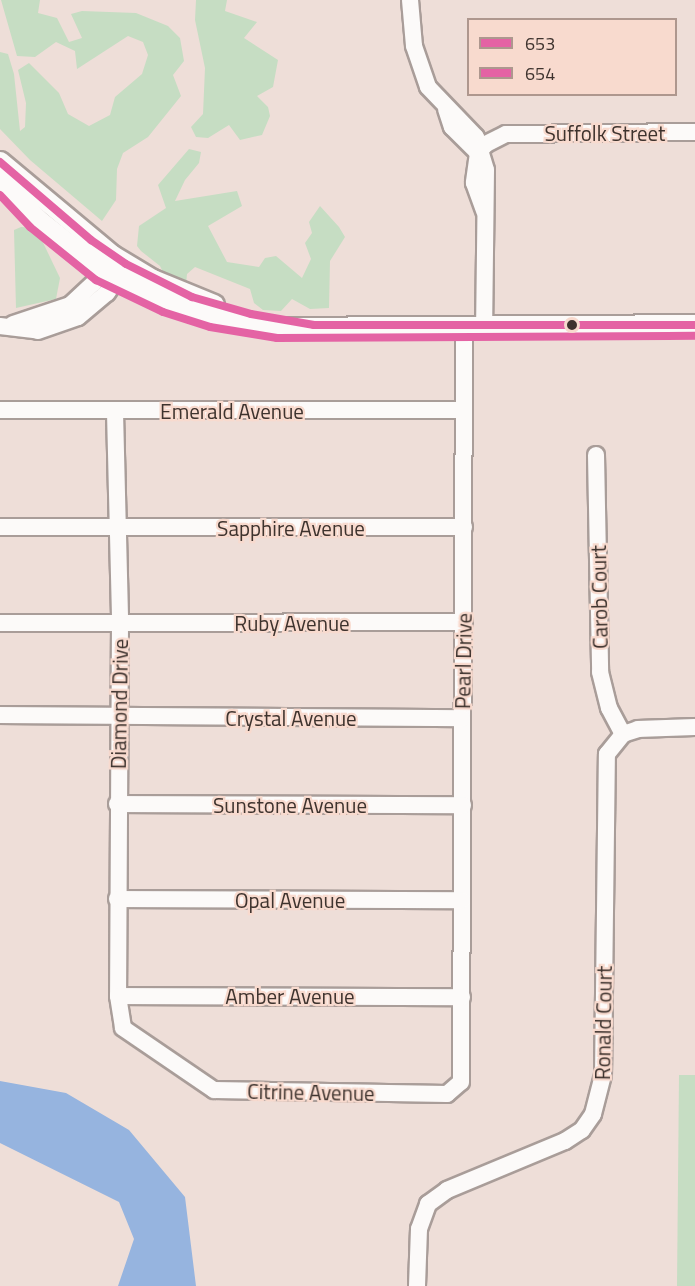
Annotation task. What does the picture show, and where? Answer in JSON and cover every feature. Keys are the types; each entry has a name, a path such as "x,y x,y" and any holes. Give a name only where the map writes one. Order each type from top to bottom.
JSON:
{"main road":[{"path":"0,162 114,268"},
{"path":"0,180 37,219 114,268 212,316 277,328 314,325 695,325"}],"street":[{"path":"413,5 414,46 428,87 446,110 452,127 478,153 474,183 484,211 484,325"},
{"name":"Suffolk Street","path":"478,153 491,153 522,135 693,134"},
{"path":"4,326 38,331 58,326 94,305 114,268"},
{"name":"Pearl Drive","path":"462,997 464,325"},
{"name":"Emerald Avenue","path":"0,410 115,412 464,410"},
{"name":"Diamond Drive","path":"115,412 120,623 117,804 118,996"},
{"name":"Carob Court","path":"596,455 600,672 609,708 623,735"},
{"name":"Sapphire Avenue","path":"0,527 118,529 464,527"},
{"name":"Ruby Avenue","path":"0,623 464,622"},
{"name":"Crystal Avenue","path":"0,715 119,718 462,718"},
{"path":"623,735 638,729 695,727"},
{"name":"Ronald Court","path":"417,1286 419,1229 428,1204 447,1190 565,1141 582,1130 601,1093 605,766 607,754 623,735"},
{"name":"Sunstone Avenue","path":"117,804 463,805"},
{"name":"Opal Avenue","path":"117,899 462,900"},
{"name":"Amber Avenue","path":"118,996 462,997"},
{"name":"Citrine Avenue","path":"118,996 123,1028 214,1090 447,1094 461,1082 462,997"}],"green space":[{"path":"1,0 40,0 38,13 57,18 69,42 82,38 71,14 82,11 136,13 168,26 180,38 184,61 173,75 181,96 148,137 123,153 117,169 116,200 102,221 30,160 0,129 0,52 8,54 14,74 20,131 25,127 26,103 18,70 29,63 59,93 68,114 89,126 110,115 115,97 142,74 148,55 143,42 128,36 77,69 75,51 56,42 35,57 17,56"},
{"path":"196,0 227,0 225,11 257,22 244,38 278,60 273,87 257,96 268,107 270,116 262,135 240,140 229,125 208,138 196,137 191,127 203,114 205,68 195,20"},
{"path":"189,149 201,152 199,163 185,180 175,201 237,191 242,206 208,226 227,262 259,267 265,258 276,256 302,278 311,259 305,243 312,233 309,222 320,206 339,227 345,237 330,261 329,308 310,309 292,299 281,311 263,310 254,303 250,289 195,267 187,274 186,285 167,280 160,266 141,251 137,246 139,226 166,208 158,185"},
{"path":"21,227 36,228 60,278 56,299 16,308 14,230"},
{"path":"679,1075 695,1075 695,1286 677,1286"}],"water":[{"path":"0,1081 66,1093 129,1130 185,1197 196,1286 118,1286 134,1239 119,1202 0,1143"}],"transit line":[{"name":"653","path":"0,162 91,240 126,264 192,297 251,314 314,325 695,325"},
{"name":"654","path":"0,195 30,227 96,280 163,312 210,327 277,338 695,336"}]}
